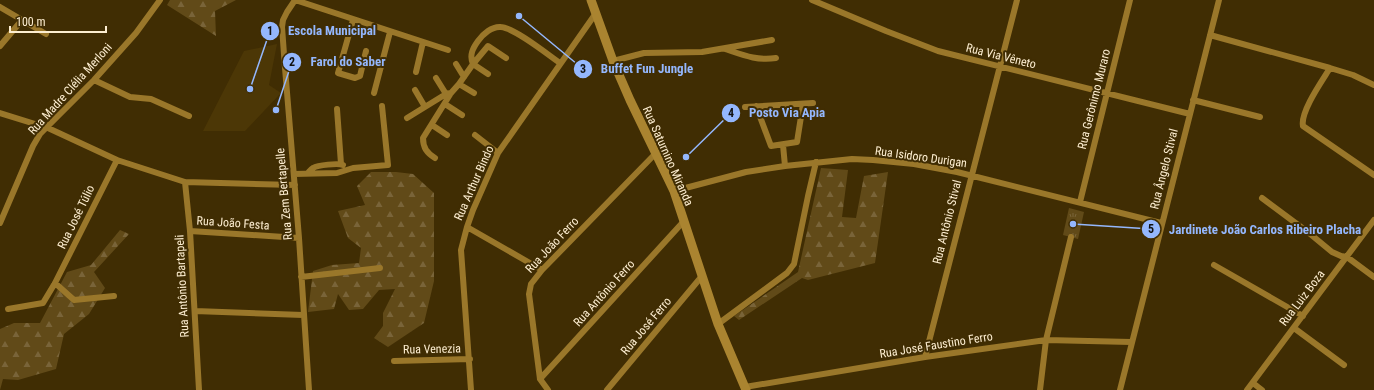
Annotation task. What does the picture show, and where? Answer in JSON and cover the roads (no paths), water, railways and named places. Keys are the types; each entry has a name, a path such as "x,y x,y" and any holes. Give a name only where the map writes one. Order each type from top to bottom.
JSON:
{"main road":[{"name":"Rua Saturnino Miranda","path":"590,0 613,61 630,100 674,191 718,324 746,389"}],"street":[{"name":"Rua Madre Clélia Merloni","path":"0,223 33,146 40,134 48,128 94,80 136,33 160,0"},
{"path":"295,0 448,50"},
{"name":"Rua Zem Bertapelle","path":"295,0 286,12 282,27 299,238 309,390"},
{"name":"Rua Via Vêneto","path":"812,0 922,45 999,67 1190,114"},
{"name":"Rua Antônio Stival","path":"924,357 1017,0"},
{"name":"Rua Gerônimo Muraro","path":"1080,202 1130,0"},
{"name":"Rua Ângelo Stival","path":"1120,390 1219,0"},
{"path":"0,7 46,34"},
{"name":"Rua Arthur Bindo","path":"471,390 470,359 461,250 467,227 498,153 596,13"},
{"path":"0,46 22,20"},
{"path":"353,20 338,73 358,78 360,76 366,51"},
{"path":"488,74 473,64 471,57 472,48 483,35 494,28 502,27 513,31 560,63"},
{"path":"374,93 390,32"},
{"path":"1210,35 1330,68 1352,75 1374,85"},
{"path":"613,61 644,54 702,52 772,40"},
{"path":"416,72 423,42"},
{"path":"407,118 449,94 459,84 488,46 506,58"},
{"path":"724,49 763,60 776,58"},
{"path":"456,64 464,77"},
{"path":"1330,68 1306,110 1302,122 1303,126 1374,175"},
{"path":"436,78 449,94"},
{"path":"94,80 130,97 151,99 189,116"},
{"path":"459,84 474,94"},
{"path":"415,90 425,108"},
{"path":"435,158 428,153 423,145 423,138 445,104 449,94"},
{"path":"1193,100 1260,117"},
{"path":"745,106 813,103"},
{"path":"445,104 462,115"},
{"path":"756,106 771,146 797,142 803,104"},
{"path":"294,174 337,173 353,168 388,165 382,106"},
{"path":"338,109 341,164"},
{"path":"0,113 48,128 117,160 185,182 295,185"},
{"path":"432,125 447,135"},
{"path":"475,135 498,153"},
{"path":"783,145 785,166"},
{"name":"Rua João Ferro","path":"540,379 529,294 531,284 542,270 656,153"},
{"name":"Rua Isidoro Durigan","path":"674,191 746,172 816,162 852,159 924,166 971,175 1162,223"},
{"name":"Rua José Túlio","path":"8,309 43,303 55,283 117,160"},
{"path":"718,324 787,274 794,264 816,162"},
{"path":"308,173 316,167 341,164 353,168"},
{"name":"Rua Antônio Bartapeli","path":"185,182 190,231 198,390"},
{"path":"1262,198 1310,233 1332,252 1347,257 1374,277"},
{"name":"Rua Luiz Boza","path":"1248,390 1374,220"},
{"name":"Rua Antônio Ferro","path":"540,379 684,221"},
{"path":"467,227 542,270"},
{"name":"Rua João Festa","path":"190,231 299,238"},
{"path":"1040,390 1046,340 1071,237"},
{"path":"1214,265 1303,316"},
{"path":"301,277 380,268"},
{"name":"Rua José Ferro","path":"607,390 702,276"},
{"path":"55,283 74,300 114,296"},
{"path":"195,311 303,315"},
{"path":"1294,328 1344,365"},
{"name":"Rua José Faustino Ferro","path":"746,389 924,357 1046,340 1131,342"},
{"name":"Rua Venezia","path":"394,360 470,359"},
{"path":"540,379 548,390"},
{"path":"1253,383 1262,390"}],"place":[{"name":"Buffet Fun Jungle","path":"519,16"},
{"name":"Escola Municipal","path":"250,89"},
{"name":"Farol do Saber","path":"276,110"},
{"name":"Posto Via Apia","path":"686,157"},
{"name":"Jardinete João Carlos Ribeiro Placha","path":"1073,224"}]}
